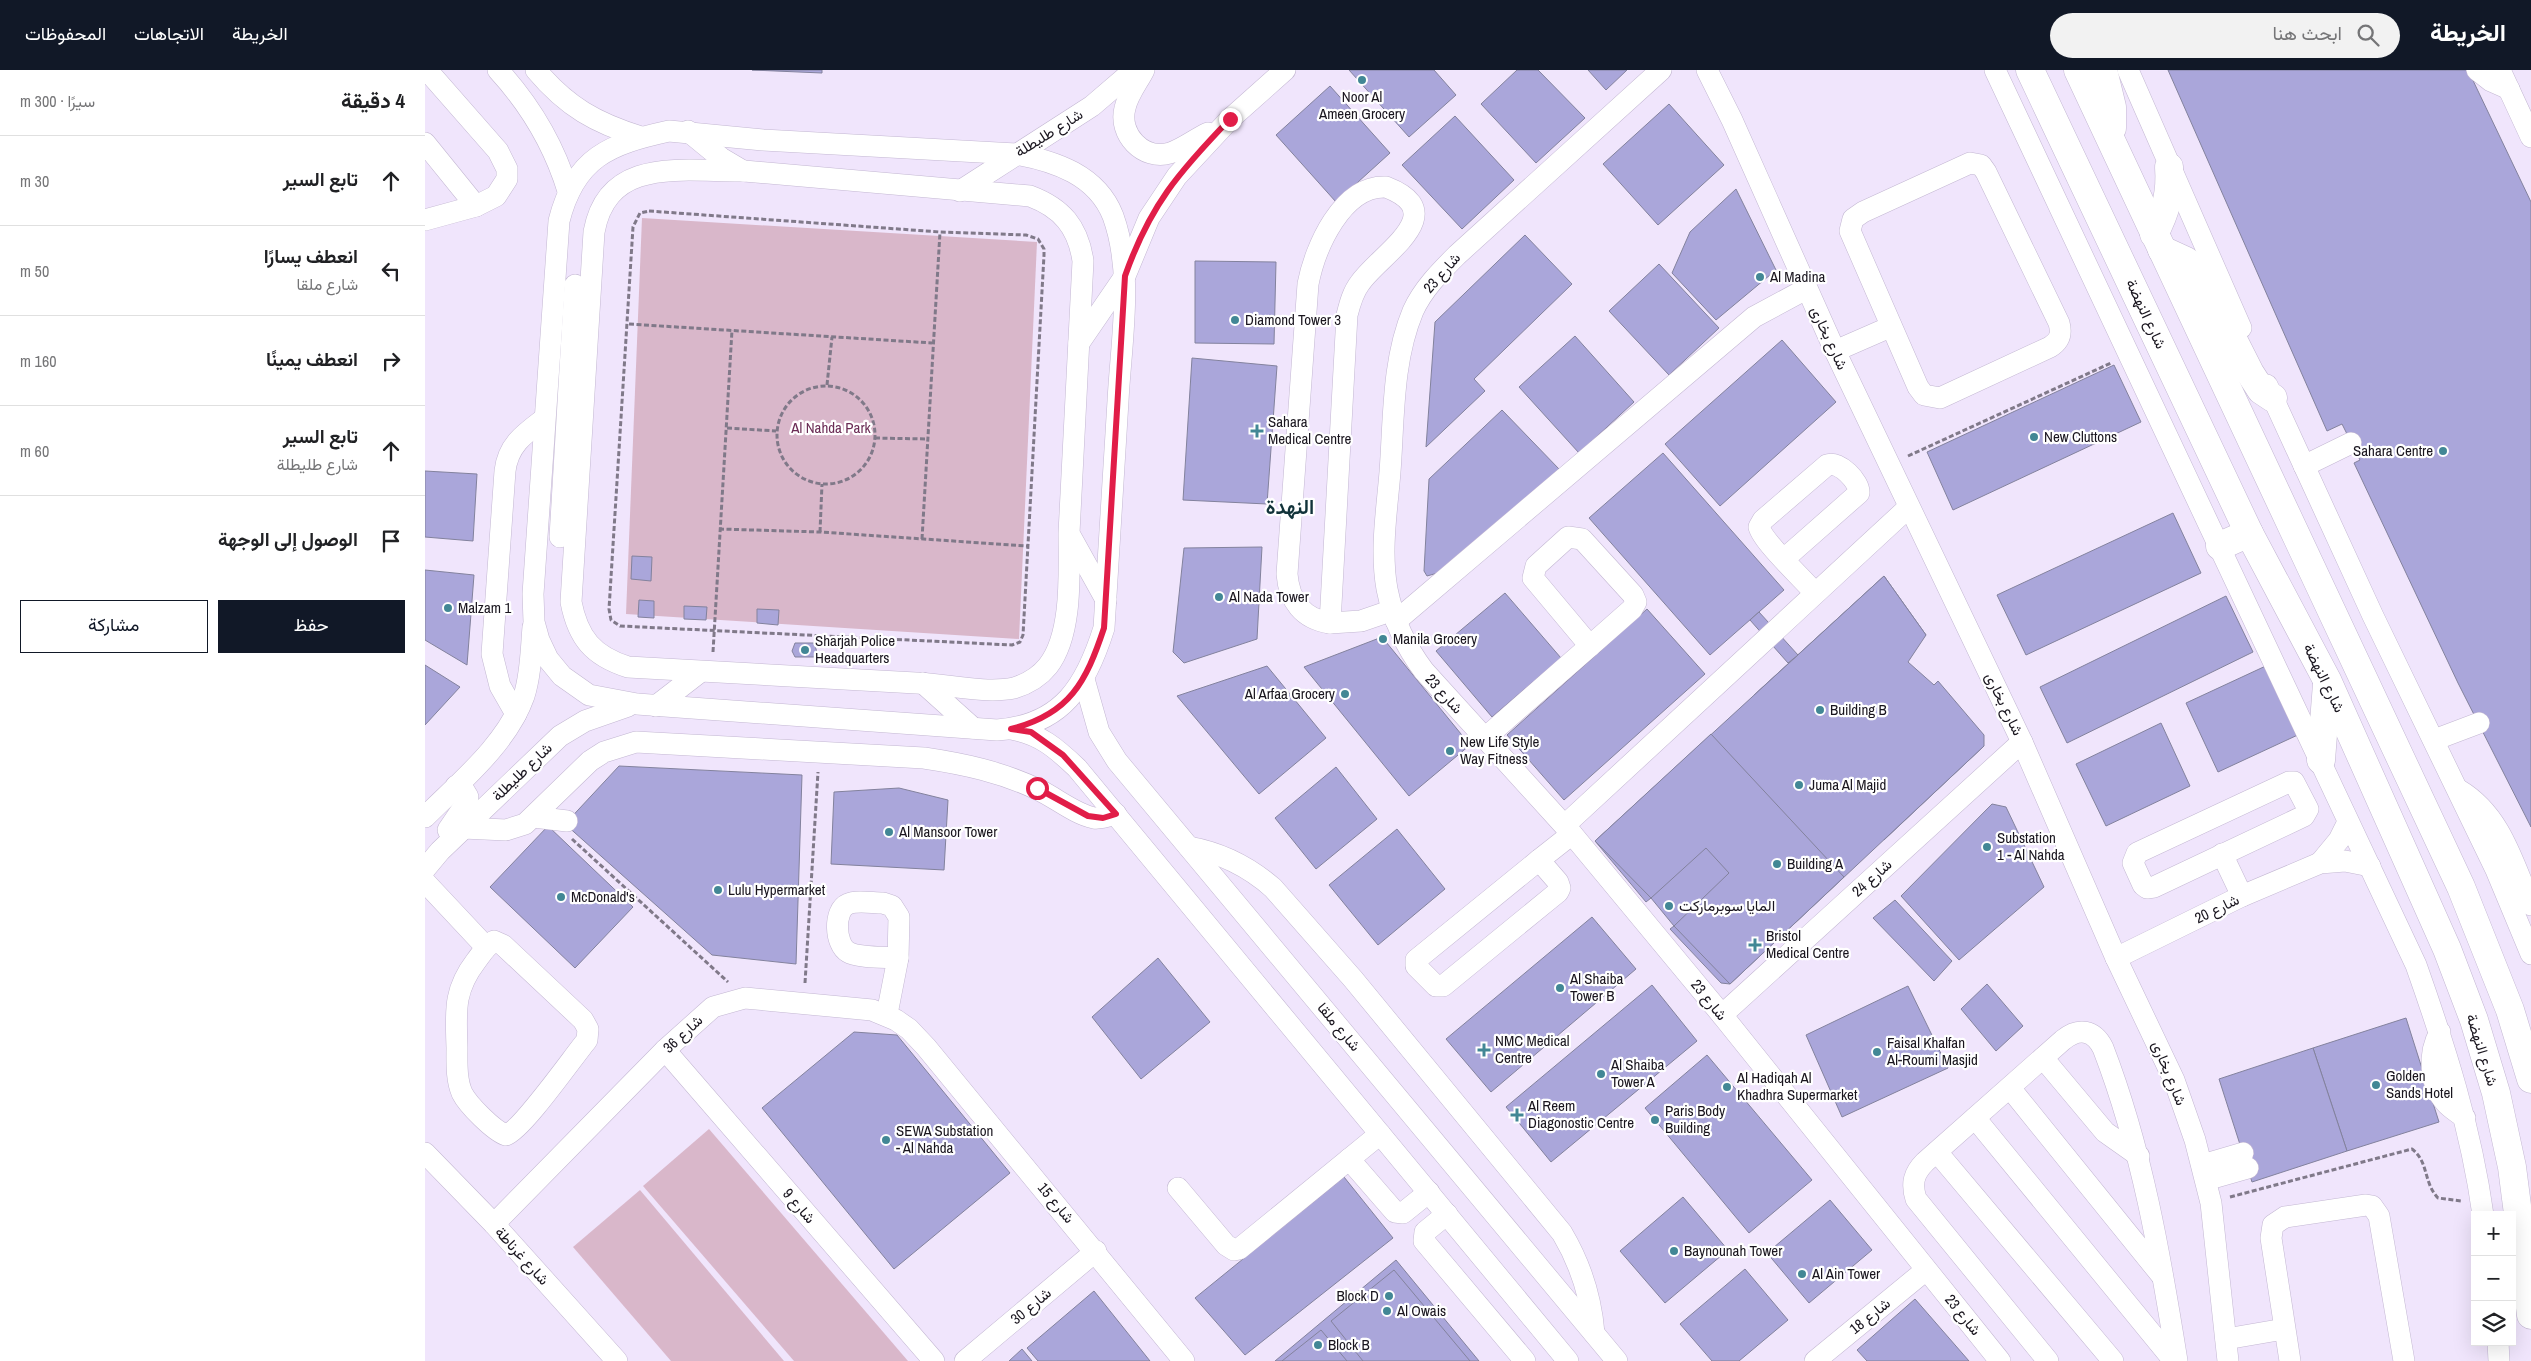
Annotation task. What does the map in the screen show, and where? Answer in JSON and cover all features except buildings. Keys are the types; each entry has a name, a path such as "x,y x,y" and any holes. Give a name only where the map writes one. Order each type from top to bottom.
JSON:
{"main road":[{"name":"شارع النهضة","path":"2030,70 2249,533 2327,680 2447,949 2474,1020 2495,1093 2512,1167 2531,1315"},
{"path":"2078,70 2461,887 2510,1010 2531,1079"},
{"path":"2103,70 2112,107 2111,140"},
{"path":"2158,242 2169,195 2169,167"},
{"path":"2158,242 2187,261 2201,276 2250,373 2261,390 2273,398"},
{"path":"2220,546 2249,533"},
{"path":"2321,760 2327,680"},
{"path":"2510,1010 2518,1014 2531,1026"}],"street":[{"path":"425,219 475,206 496,196 503,188 507,169 504,159 427,70"},
{"path":"498,70 537,120 555,154 568,191"},
{"path":"536,70 561,97 583,114 607,127 641,137"},
{"name":"شارع طليطلة","path":"960,191 1092,106 1134,70"},
{"path":"1144,70 1125,107 1124,118 1130,138 1143,149 1158,154 1169,153 1230,119"},
{"path":"1079,344 1125,276 1136,244 1163,196 1177,176 1230,119 1285,70"},
{"name":"شارع 23","path":"1661,70 1457,255 1433,280 1414,310 1402,343 1397,378 1385,529 1384,555 1386,580 1394,616 1414,658 1568,829 1722,1015 2000,1361"},
{"name":"شارع بخارى","path":"1707,70 1732,120 1835,351 2022,742 2116,958 2174,1080 2204,1173 2211,1203 2228,1361"},
{"name":"شارع النهضة","path":"1995,70 2416,964 2440,1032 2465,1118 2482,1211"},
{"path":"2128,70 2169,167 2273,398 2373,616 2500,879 2531,954"},
{"path":"2477,70 2491,81 2504,80 2531,137"},
{"path":"425,817 487,754 516,714 529,676 534,622 534,569 554,263 559,221 568,191 583,169 599,154 641,137 669,131 688,131 763,140 1016,154 1045,159 1073,171 1096,190 1112,215 1125,276 1104,628 1084,679 1071,698 1053,712 1033,723 1011,729"},
{"path":"688,131 721,158 744,171"},
{"path":"425,143 475,206"},
{"path":"1970,163 1981,165 2059,323 2061,336 2057,343 2007,369 1934,399 1920,391 1890,327 1851,238 1849,231 1853,219 1863,212 1964,165 1970,163"},
{"path":"744,171 960,191 1030,196 1047,202 1062,213 1073,226 1080,243 1083,260 1069,533 1069,573 1064,628 1059,649 1048,666 1032,680 1014,688 993,689 923,683 628,667 611,662 596,652 583,637 575,620 571,602 596,218 606,199 621,184 647,173 744,171"},
{"path":"1330,624 1347,315 1360,283 1408,233 1415,217 1414,211 1407,200 1386,187 1364,190 1339,215 1320,244 1308,284 1287,574 1288,588 1293,601 1302,612 1310,618 1330,624 1394,616 1754,317 1806,289"},
{"path":"554,263 590,303"},
{"path":"560,537 575,285"},
{"path":"1835,351 1890,327"},
{"path":"516,714 500,686 493,654 505,471 506,462 513,445 519,438 544,419"},
{"path":"2304,466 2351,443"},
{"path":"1784,559 1859,493 1857,485 1837,463 1827,465 1760,523 1759,527 1762,534 1784,559 1815,593"},
{"path":"1539,860 1558,882 1560,888 1558,892 1443,986 1436,986 1417,966 1416,960 1539,860 1568,829 1815,593 1909,507"},
{"path":"534,569 575,522"},
{"path":"1069,533 1106,600"},
{"path":"1485,738 1590,646 1632,609 1636,602 1633,596 1582,539 1568,537 1536,566 1533,578 1590,646"},
{"path":"534,622 548,659 575,687 600,698 647,705 973,728 1011,729 1031,732 1063,755 1116,814 1569,1361"},
{"path":"647,705 706,671"},
{"name":"شارع ملقا","path":"1084,679 1093,716 1107,747 1617,1361"},
{"path":"923,683 973,728"},
{"name":"شارع طليطلة","path":"425,869 439,851 560,736 598,715 647,705"},
{"path":"2434,740 2479,723"},
{"path":"557,818 567,785 590,761 604,752 636,742 819,754 924,758 957,763 989,771 1037,788 1088,816 1103,818 1116,814"},
{"name":"شارع 24","path":"1722,1015 2022,742"},
{"path":"2289,782 2297,784 2307,806 2307,814 2222,854 2151,888 2143,885 2133,863 2137,854 2289,782"},
{"path":"463,828 506,830 557,818 568,800 567,785"},
{"path":"439,851 443,836 467,802 467,791 463,787 456,786"},
{"path":"2456,789 2484,808 2495,822 2531,906"},
{"name":"شارع 20","path":"2320,863 2339,840 2348,822"},
{"path":"1189,847 1226,856 1259,875 1273,888 1353,979 1561,1234 1573,1252 1588,1291 1594,1333"},
{"path":"2222,854 2242,896"},
{"name":"شارع 20","path":"2116,958 2242,896 2320,863 2345,861 2370,866"},
{"path":"425,882 486,947"},
{"path":"494,942 503,944 583,1020 589,1029 587,1040 539,1102 510,1134 506,1135 498,1131 466,1100 459,1084 456,1015 458,995 467,972 486,947 494,942"},
{"path":"887,1014 898,958"},
{"name":"شارع 36","path":"494,1224 665,1050 713,1007 745,998 872,1010 887,1014 909,1029 926,1047"},
{"path":"2048,1361 1916,1198 1913,1189 1913,1179 1918,1169 2070,1034 2086,1032 2100,1041 2114,1076 2139,1156 2163,1278 2176,1361"},
{"name":"شارع 15","path":"926,1047 1185,1361"},
{"name":"شارع 9","path":"665,1050 934,1361"},
{"path":"2043,1058 2105,1132 2139,1156"},
{"path":"2009,1088 2163,1278"},
{"path":"1975,1118 2176,1361"},
{"path":"1178,1188 1227,1246 1234,1250 1239,1249 1380,1134"},
{"path":"1937,1152 2113,1361"},
{"name":"شارع غرناطة","path":"425,1153 494,1224 617,1361"},
{"path":"1349,1159 1395,1212 1403,1213 1429,1192"},
{"path":"2204,1173 2245,1161"},
{"path":"2290,1361 2271,1238 2273,1225 2285,1218 2359,1205 2372,1206 2379,1216 2404,1361"},
{"path":"1447,1214 1425,1232 1424,1241 1525,1361"},
{"name":"شارع 30","path":"965,1361 1096,1252"},
{"name":"شارع 18","path":"1815,1361 1926,1270"},
{"path":"2226,1339 2285,1329"},
{"path":"2498,1346 2499,1361"}],"path":[{"path":"644,212 940,232 1032,236 1038,238 1044,249 1023,635 1016,644 620,626 614,624 609,615 629,324 633,227 636,217 644,212"},
{"path":"922,539 932,342 940,232"},
{"path":"629,324 932,342"},
{"path":"706,671 713,630 732,330"},
{"path":"827,385 832,337"},
{"path":"1889,465 2130,354"},
{"path":"827,385 840,387 862,402 872,419 875,438 872,454 863,467 851,477 837,483 822,484 807,480 794,472 784,461 778,447 777,432 781,414 793,398 815,386 827,385"},
{"path":"727,428 777,432"},
{"path":"875,438 927,439"},
{"path":"820,532 822,484"},
{"path":"719,529 820,532 1027,546"},
{"path":"803,1002 819,754"},
{"path":"557,818 745,998"},
{"path":"2211,1203 2412,1149 2419,1154 2425,1166 2430,1189 2438,1198 2466,1201"}],"green space":[{"name":"Al Nahda Park","path":"642,218 1037,242 1019,639 626,614"},
{"path":"709,1129 908,1361 794,1361 643,1186"},
{"path":"640,1190 784,1361 671,1361 573,1247"}],"place":[{"name":"Noor Al Ameen Grocery","path":"1362,80"},
{"name":"Al Madina","path":"1760,277"},
{"name":"Diamond Tower 3","path":"1235,320"},
{"name":"Sahara Medical Centre","path":"1257,431"},
{"name":"New Cluttons","path":"2034,437"},
{"name":"Sahara Centre","path":"2443,451"},
{"name":"Al Nada Tower","path":"1219,597"},
{"name":"Malzam 1","path":"448,608"},
{"name":"Manila Grocery","path":"1383,639"},
{"name":"Sharjah Police Headquarters","path":"805,650"},
{"name":"Al Arfaa Grocery","path":"1345,694"},
{"name":"Building B","path":"1820,710"},
{"name":"New Life Style Way Fitness","path":"1450,751"},
{"name":"Juma Al Majid","path":"1799,785"},
{"name":"Al Mansoor Tower","path":"889,832"},
{"name":"Substation 1 - Al Nahda","path":"1987,847"},
{"name":"Building A","path":"1777,864"},
{"name":"Lulu Hypermarket","path":"718,890"},
{"name":"McDonald's","path":"561,897"},
{"name":"المايا سوبرماركت","path":"1669,906"},
{"name":"Bristol Medical Centre","path":"1755,945"},
{"name":"Al Shaiba Tower B","path":"1560,988"},
{"name":"NMC Medical Centre","path":"1484,1050"},
{"name":"Faisal Khalfan Al-Roumi Masjid","path":"1877,1052"},
{"name":"Al Shaiba Tower A","path":"1601,1074"},
{"name":"Golden Sands Hotel","path":"2376,1085"},
{"name":"Al Hadiqah Al Khadhra Supermarket","path":"1727,1087"},
{"name":"Al Reem Diagonostic Centre","path":"1517,1115"},
{"name":"Paris Body Building","path":"1655,1120"},
{"name":"SEWA Substation - Al Nahda","path":"886,1140"},
{"name":"Baynounah Tower","path":"1674,1251"},
{"name":"Al Ain Tower","path":"1802,1274"},
{"name":"Block D","path":"1389,1296"},
{"name":"Al Owais","path":"1387,1311"},
{"name":"Block B","path":"1318,1345"}],"district":[{"name":"النهدة","path":"1290,507"}],"route":[{"path":"1037,788 1088,816 1103,818 1116,814 1077,768 1063,755 1031,732 1011,729 1033,723 1053,712 1071,698 1084,679 1095,656 1104,628 1125,276 1136,244 1163,196 1177,176 1230,119"}]}
